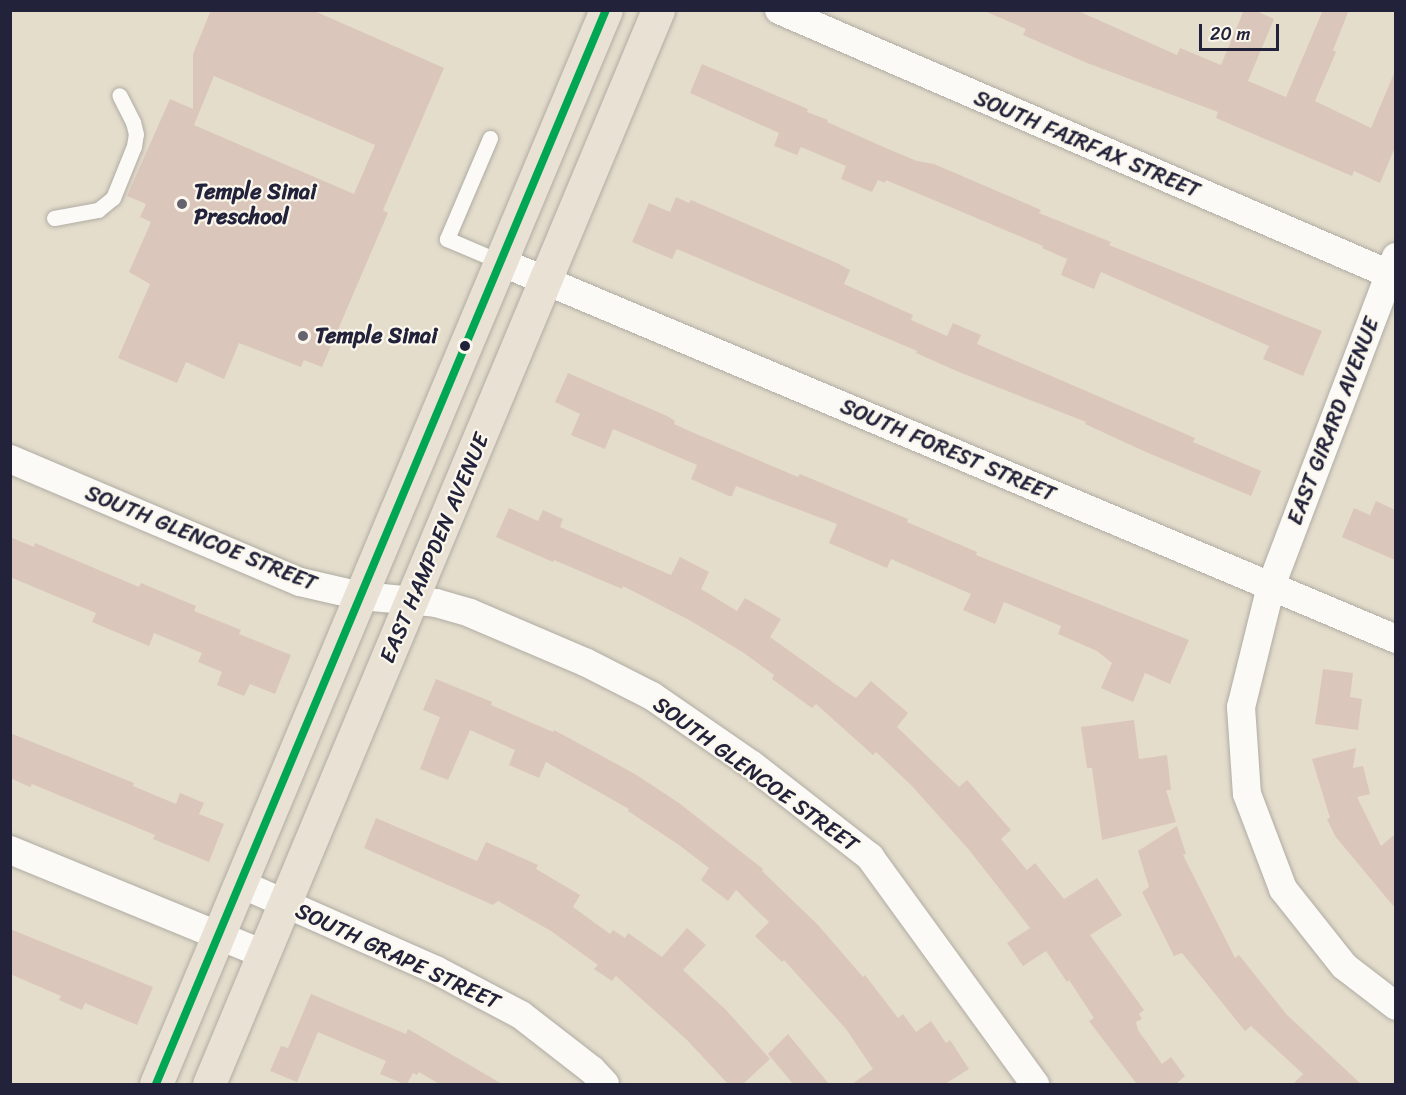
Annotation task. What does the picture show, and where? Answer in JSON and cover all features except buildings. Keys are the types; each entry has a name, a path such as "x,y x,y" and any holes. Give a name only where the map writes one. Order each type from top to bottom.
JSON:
{"highway":[{"path":"156,1084 220,936 606,10"},
{"name":"EAST HAMPDEN AVENUE","path":"209,1084 658,10"}],"street":[{"name":"SOUTH FAIRFAX STREET","path":"779,10 1393,269"},
{"name":"SOUTH FOREST STREET","path":"501,262 1395,639"},
{"name":"EAST GIRARD AVENUE","path":"1393,269 1271,586 1241,707 1247,795 1283,889 1344,966 1395,1006"},
{"name":"SOUTH GLENCOE STREET","path":"10,459 300,582 361,596 436,603 470,613 585,662 652,696 752,765 870,857 1035,1084"},
{"path":"10,850 264,954"},
{"name":"SOUTH GRAPE STREET","path":"241,884 436,970 521,1015 592,1070 605,1084"}],"lane":[{"path":"54,218 98,210 112,198 134,146 136,134 133,122 119,95"},
{"path":"490,138 447,239 501,262"}],"transit line":[{"path":"156,1084 606,10"}],"place":[{"name":"Temple Sinai Preschool","path":"182,204"},
{"name":"Temple Sinai","path":"303,336"}]}
